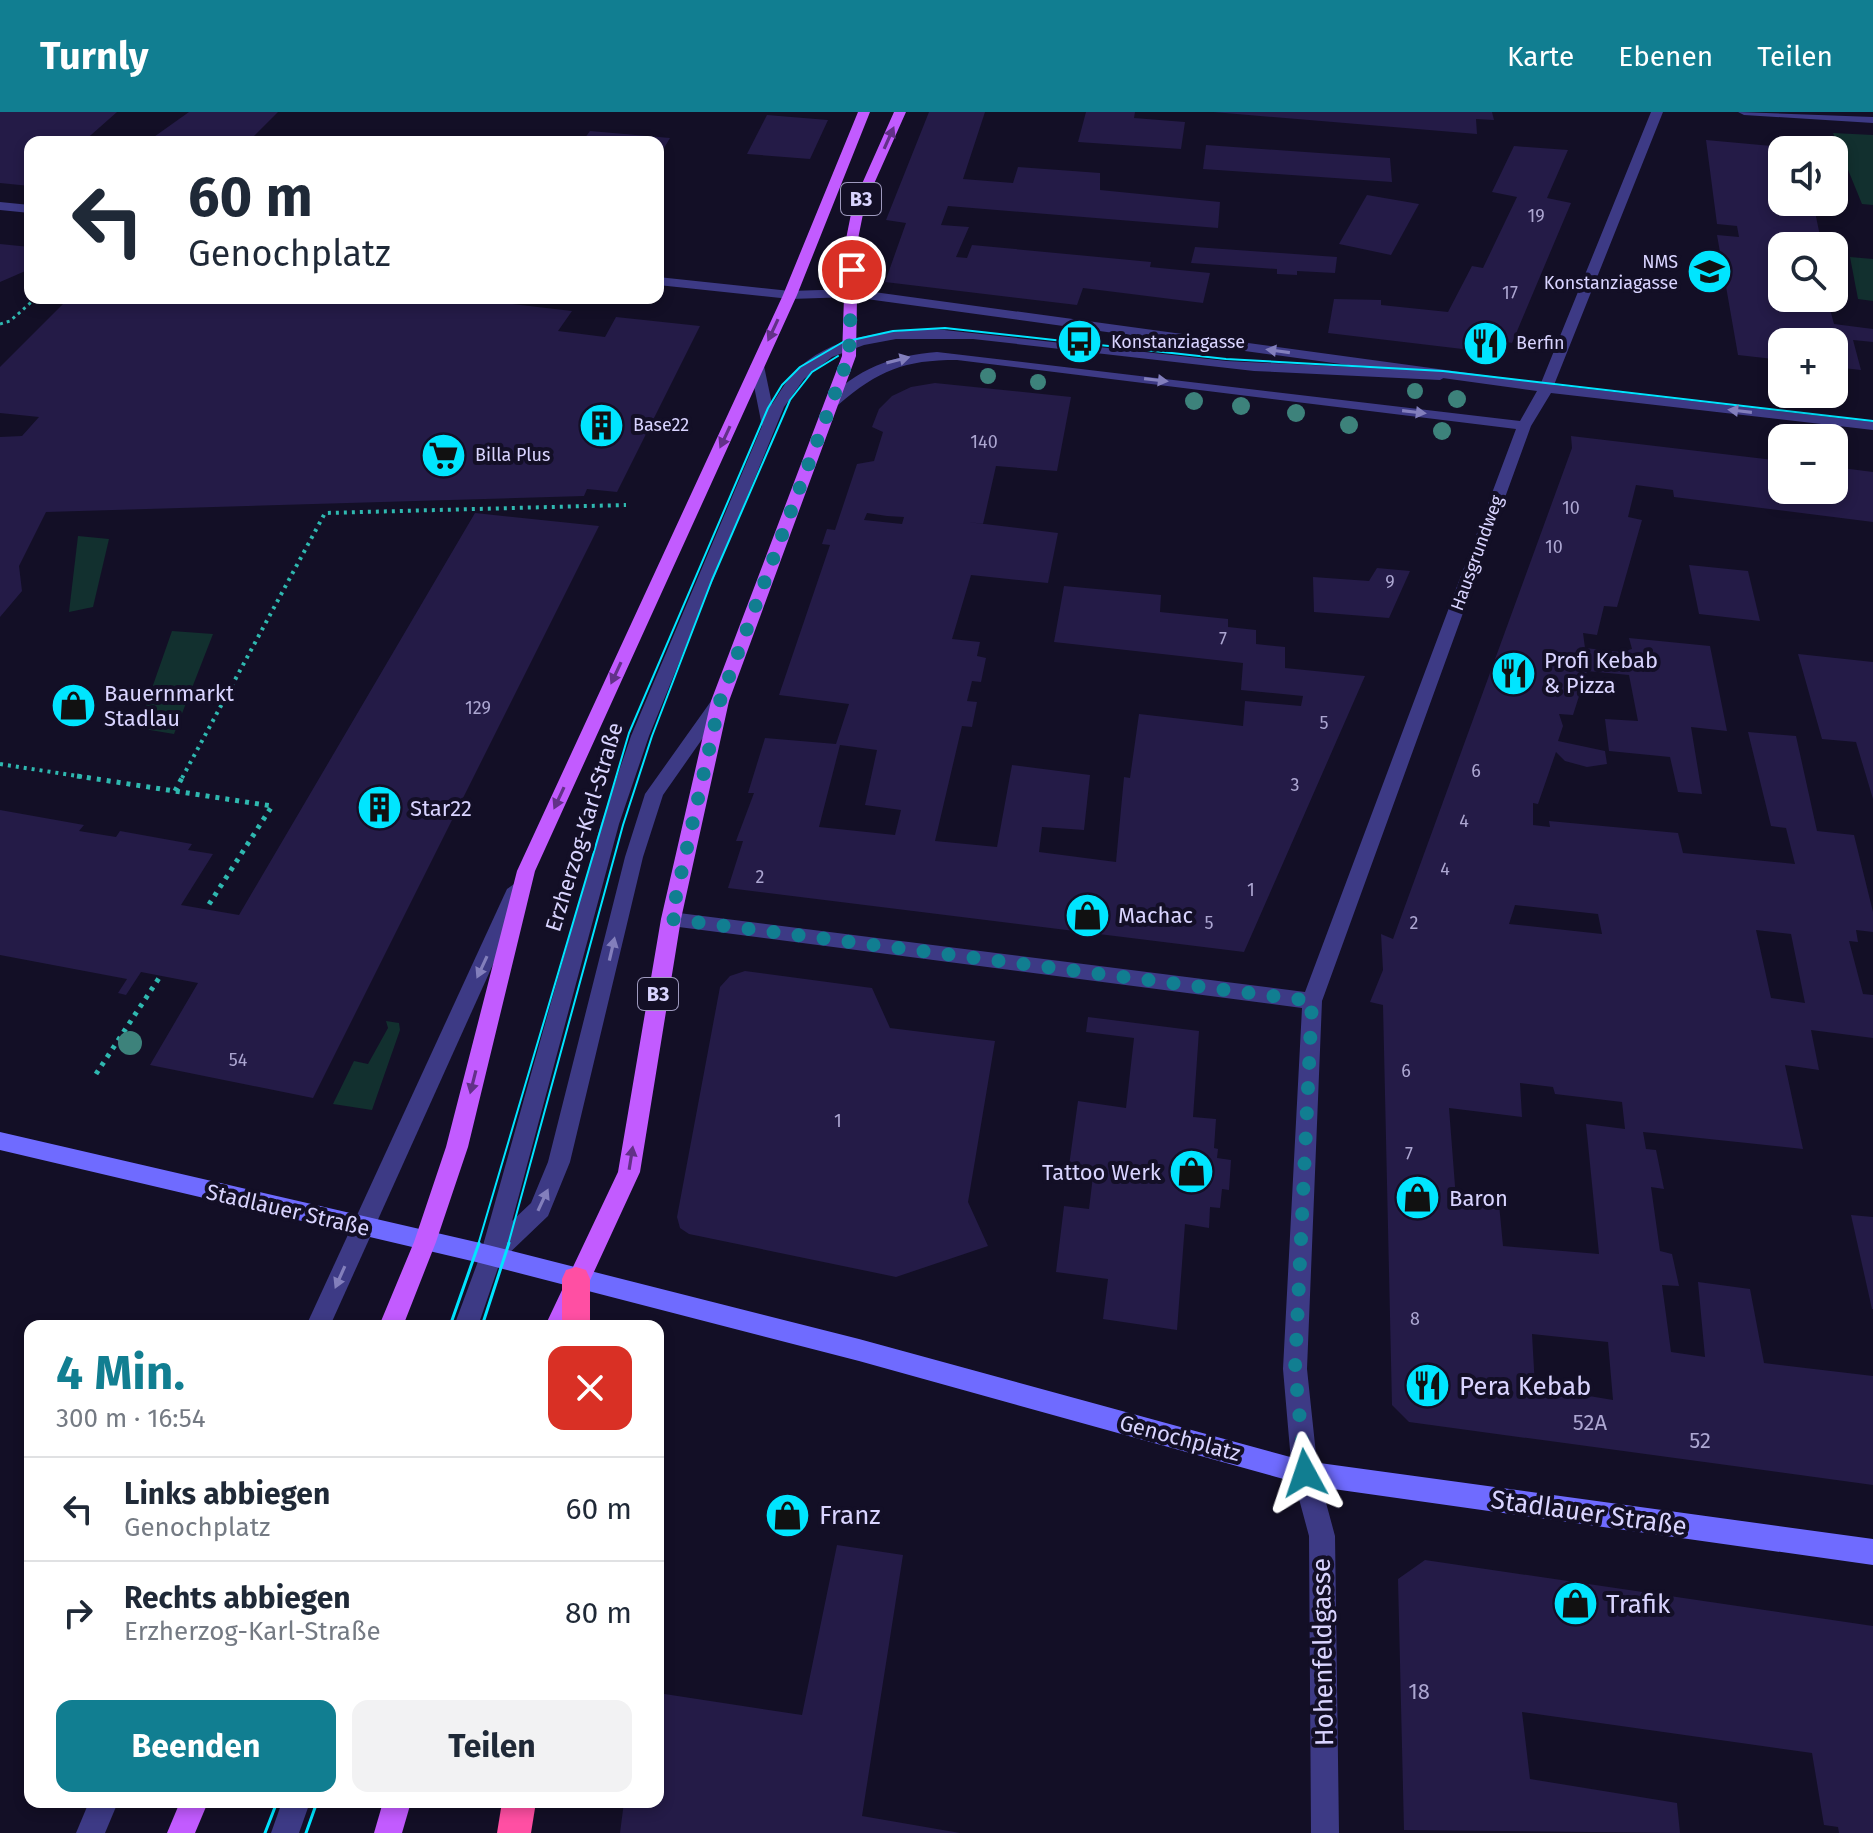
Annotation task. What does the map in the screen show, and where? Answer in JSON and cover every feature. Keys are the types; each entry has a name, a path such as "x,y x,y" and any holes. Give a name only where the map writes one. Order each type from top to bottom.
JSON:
{"highway":[{"path":"576,1279 576,1320"},
{"path":"514,1833 518,1808"}],"main road":[{"name":"Erzherzog-Karl-Straße","path":"393,1320 425,1242 457,1147 526,871 790,295 864,112"},
{"name":"Erzherzog-Karl-Straße","path":"559,1320 576,1279 629,1172 671,919 720,701 833,402 849,345 852,239 859,204 900,112"},
{"path":"181,1833 191,1808"},
{"path":"388,1833 395,1808"}],"street":[{"name":"Hausgrundweg","path":"1312,1001 1524,426 1546,388 1657,112"},
{"path":"1744,112 1873,120"},
{"path":"0,206 24,208"},
{"path":"664,282 790,295 852,293 1546,388 1873,426"},
{"path":"849,345 905,333 944,333 1228,365 1504,382"},
{"name":"Erzherzog-Karl-Straße","path":"468,1320 491,1256 610,824 640,736 787,388 797,375 814,362 849,345"},
{"path":"833,402 862,377 890,361 920,355 957,356 1524,426"},
{"path":"757,366 769,426"},
{"name":"Erzherzog-Karl-Straße","path":"491,1256 540,1209 559,1162 634,857 654,794 720,701"},
{"name":"Erzherzog-Karl-Straße","path":"321,1320 526,871"},
{"path":"671,919 1312,1001 1295,1369 1305,1473"},
{"name":"Stadlauer Straße","path":"0,1141 491,1256 576,1279"},
{"name":"Genochplatz","path":"576,1279 873,1354 1305,1473"},
{"name":"Stadlauer Straße","path":"1305,1473 1873,1552"},
{"name":"Hohenfeldgasse","path":"1305,1473 1322,1536 1325,1833"},
{"path":"90,1833 101,1808"},
{"path":"285,1833 294,1808"}],"path":[{"path":"0,324 10,321 29,304"},
{"path":"175,791 325,513 626,505"},
{"path":"0,764 272,806 206,909"},
{"path":"96,1074 161,975"}],"green space":[{"path":"1833,133 1873,135 1873,205 1862,204 1848,170 1848,136 1834,136"},
{"path":"1850,257 1873,259 1873,301 1858,299"},
{"path":"78,536 109,539 93,607 69,612"},
{"path":"172,631 213,634 174,734 138,728"},
{"path":"386,1021 399,1023 400,1030 372,1110 333,1104 354,1061 368,1064 388,1028"}],"building":[{"path":"0,112 117,112 90,136 24,136 24,185 0,183"},
{"path":"189,112 278,112 254,136 155,136"},
{"path":"929,112 985,112 963,179 1013,183 1018,167 1100,173 1100,190 1220,202 1218,228 948,206 941,225 969,227 956,257 967,258 972,245 1151,262 1150,267 1210,273 1203,303 1083,288 1077,305 885,282 906,223 886,220"},
{"path":"1086,112 1135,112 1134,118 1185,122 1181,149 1078,142"},
{"path":"1213,112 1492,112 1494,120 1476,119 1477,134"},
{"path":"767,115 828,120 810,159 747,154"},
{"path":"590,131 647,136 586,136"},
{"path":"1706,140 1768,146 1768,216 1816,216 1819,232 1768,232 1768,312 1831,312 1834,324 1873,329 1873,342 1853,340 1861,370 1848,369 1848,328 1768,328 1768,358 1738,355 1717,235 1739,237 1737,226 1717,224"},
{"path":"1206,145 1390,158 1392,182 1203,169"},
{"path":"1514,146 1568,150 1547,198 1571,203 1512,343 1502,341 1496,353 1328,333 1334,299 1381,300 1381,305 1448,312 1472,266 1483,268 1517,197 1492,192"},
{"path":"1367,195 1419,204 1391,255 1339,244"},
{"path":"0,244 24,246 24,272 0,282"},
{"path":"1195,247 1337,257 1335,273 1297,271 1297,275 1277,274 1277,269 1191,263"},
{"path":"63,304 512,304 572,311 558,331 605,337 616,317 700,326 617,492 587,489 584,496 46,512 19,566 22,591 0,617 0,437 22,436 39,417 0,413 0,367"},
{"path":"935,383 1071,397 1057,471 996,466 983,524 1058,533 1048,583 971,575 952,639 980,642 977,656 986,658 981,682 972,681 967,701 977,702 972,727 962,726 935,841 997,847 1012,765 1090,775 1084,830 1042,827 1039,852 1116,862 1124,777 1130,778 1139,714 1243,726 1245,701 1301,706 1303,696 1241,690 1243,663 1054,642 1064,586 1161,595 1160,612 1228,619 1228,627 1256,630 1256,644 1285,647 1285,668 1365,676 1244,952 728,888 743,841 736,841 754,793 748,793 765,738 836,744 849,704 779,695 830,545 822,544 827,529 835,530 857,464 874,461 883,432 872,427 879,409 892,396 911,387","holes":["867,513 887,516 904,517 902,524 864,520","840,745 877,750 865,805 901,810 895,835 819,827"]},
{"path":"1571,436 1768,459 1768,504 1848,504 1848,469 1873,472 1873,522 1674,497 1673,490 1636,485 1628,517 1642,520 1617,607 1604,606 1597,635 1583,633 1585,648 1621,652 1632,649 1629,638 1710,646 1727,731 1691,727 1702,794 1678,792 1670,757 1609,751 1605,719 1638,721 1629,675 1587,671 1573,715 1559,714 1563,726 1558,741 1605,751 1607,764 1587,767 1565,761 1556,752 1538,804 1533,803 1533,825 1550,827 1549,821 1678,833 1683,853 1795,864 1786,828 1771,826 1748,732 1796,736 1817,831 1854,835 1873,912 1873,932 1856,930 1858,942 1849,941 1863,994 1873,995 1873,1038 1811,1030 1819,1070 1785,1065 1803,1149 1643,1132 1646,1149 1656,1150 1664,1189 1651,1187 1660,1251 1672,1254 1679,1286 1662,1285 1671,1352 1705,1357 1698,1282 1750,1289 1764,1363 1873,1376 1873,1485 1409,1422 1392,1405 1383,1005 1370,1002 1383,970 1381,934 1393,939 1572,448","holes":["1515,905 1598,914 1602,934 1509,924","1756,930 1791,934 1805,1003 1771,998","1520,1083 1553,1087 1555,1094 1622,1102 1625,1129 1586,1124 1599,1254 1503,1246 1499,1204 1456,1199 1449,1108 1522,1117","1532,1334 1608,1342 1613,1400 1535,1387"]},
{"name":"Star22","path":"475,513 599,526 313,1098 150,1065 198,983 141,972 126,995 118,993 127,979 0,955 0,810 84,825 79,831 116,837 120,831 192,844 188,850 213,854 181,905 239,915"},
{"path":"1689,565 1748,571 1760,621 1699,614"},
{"path":"1377,568 1410,571 1389,618 1314,612 1313,577 1369,581"},
{"path":"1798,654 1873,662 1873,799 1856,742 1822,739"},
{"path":"745,971 872,988 890,1028 995,1041 968,1202 988,1246 896,1277 689,1234 680,1228 677,1217 720,987 730,976"},
{"path":"1088,1017 1199,1031 1193,1117 1216,1119 1214,1148 1218,1149 1217,1158 1231,1160 1229,1190 1222,1189 1220,1208 1210,1207 1209,1228 1185,1224 1177,1330 1103,1319 1108,1279 1056,1272 1064,1206 1089,1209 1093,1176 1068,1173 1078,1101 1126,1108 1134,1038 1086,1032"},
{"path":"1851,1215 1873,1217 1873,1309 1872,1309"},
{"path":"837,1545 903,1555 862,1816 960,1833 620,1833 623,1808 664,1808 664,1694 802,1715"},
{"path":"1425,1560 1873,1626 1873,1833 1839,1833 1838,1827 1824,1825 1812,1753 1522,1712 1530,1779 1677,1803 1680,1833 1404,1830 1398,1579"}],"tram line":[{"path":"478,1245 629,733 768,408 782,385 800,367 843,342 893,331 945,328 1226,359 1443,371 1873,421"},
{"path":"508,1245 623,825 652,736 712,580 790,400 812,372 838,356"},
{"path":"452,1320 479,1243"},
{"path":"484,1320 509,1243"},
{"path":"265,1833 275,1808"},
{"path":"306,1833 315,1808"}],"place":[{"name":"NMS Konstanziagasse","path":"1709,272"},
{"name":"Konstanziagasse","path":"1080,342"},
{"name":"Berfin","path":"1485,343"},
{"name":"Base22","path":"602,425"},
{"name":"Billa Plus","path":"444,455"},
{"name":"Profi Kebab & Pizza","path":"1513,673"},
{"name":"Bauernmarkt Stadlau","path":"73,706"},
{"name":"Star22","path":"379,808"},
{"name":"Machac","path":"1087,915"},
{"name":"Tattoo Werk","path":"1192,1172"},
{"name":"Baron","path":"1418,1198"},
{"name":"Pera Kebab","path":"1428,1386"},
{"name":"Franz","path":"788,1515"},
{"name":"Trafik","path":"1575,1604"}],"route":[{"path":"852,270 849,356 720,701 671,919 699,920 1312,1001 1295,1369 1305,1473"}]}
